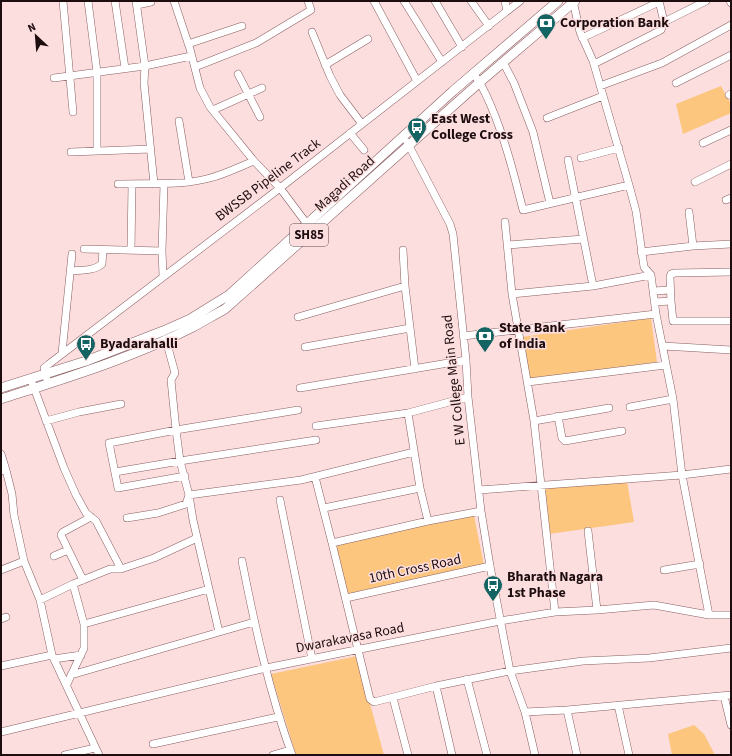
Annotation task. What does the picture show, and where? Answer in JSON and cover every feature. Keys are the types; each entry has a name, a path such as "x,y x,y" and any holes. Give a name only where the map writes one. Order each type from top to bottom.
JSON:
{"main road":[{"name":"Magadi Road","path":"1,388 31,380 46,380 90,370 166,340 225,309 403,137 473,73 558,1"},
{"name":"Magadi Road","path":"1,399 34,389 46,380 86,361 190,318 229,295 409,146 573,1"}],"street":[{"path":"63,1 73,112"},
{"path":"88,1 97,72 97,151"},
{"path":"115,1 125,68"},
{"path":"174,1 195,67 200,88 213,110 254,162 280,188 310,228"},
{"path":"195,67 256,43 311,10 308,1"},
{"path":"374,1 417,81"},
{"path":"404,1 442,62"},
{"path":"435,1 462,47"},
{"path":"471,1 489,26"},
{"path":"504,1 507,11"},
{"name":"BWSSB Pipeline Track","path":"46,380 44,368 62,353 280,188 520,1"},
{"path":"573,1 580,32 594,64 630,185 636,211 644,267 651,275 656,314 673,399 682,475 709,616"},
{"path":"582,38 659,1 664,22 661,30 594,64"},
{"path":"664,22 706,1"},
{"path":"151,2 136,3 145,66 144,83 154,184"},
{"path":"600,86 662,62 731,25"},
{"path":"188,44 242,26"},
{"path":"312,32 325,65 340,95 362,124"},
{"path":"325,65 368,39"},
{"path":"676,83 731,55"},
{"path":"54,78 145,66 191,56"},
{"path":"503,62 516,88 533,132 550,203"},
{"path":"473,73 480,82 501,129 523,210 630,185"},
{"path":"238,74 260,117"},
{"path":"213,110 262,88"},
{"path":"547,118 603,96"},
{"path":"179,120 189,182"},
{"path":"703,143 731,130"},
{"path":"350,133 364,150"},
{"name":"E W College Main Road","path":"403,137 450,224 453,234 466,360 468,397 481,511 510,671 525,712 535,755"},
{"path":"581,158 618,148"},
{"path":"71,152 151,149"},
{"path":"568,160 593,286"},
{"path":"118,184 164,184 189,182 210,178 254,162"},
{"path":"695,182 731,164"},
{"path":"131,250 132,184"},
{"path":"163,276 162,251 164,184"},
{"path":"689,212 693,246"},
{"path":"505,222 512,294 534,420 555,612"},
{"path":"508,245 583,239"},
{"path":"641,252 693,246 731,244"},
{"path":"84,249 162,251"},
{"path":"70,271 100,266 102,264 103,250"},
{"path":"403,250 405,286 415,369"},
{"path":"62,353 72,254"},
{"path":"731,272 675,273 671,274 670,277 673,321 731,321"},
{"path":"512,294 593,286 651,275"},
{"path":"298,316 405,286"},
{"path":"653,290 671,290"},
{"path":"654,302 671,300"},
{"path":"463,336 656,314"},
{"path":"305,348 410,328"},
{"path":"166,340 175,373 171,380 180,461 185,476 193,520 219,632"},
{"path":"663,346 731,350"},
{"path":"300,388 466,360"},
{"path":"528,382 666,365"},
{"path":"31,380 64,468 83,510 96,521 121,569"},
{"path":"316,426 408,413 468,397"},
{"path":"630,407 673,399"},
{"path":"46,421 79,412 121,404"},
{"path":"534,420 609,408"},
{"path":"185,476 118,488 108,443 298,410"},
{"path":"408,413 420,488 428,521"},
{"path":"558,416 562,438 565,441 622,431"},
{"path":"115,472 316,440"},
{"path":"189,495 301,480 414,452"},
{"path":"1,454 3,471 12,494 14,515 24,561 40,600 53,657 67,684 99,755"},
{"path":"479,490 682,475 731,469"},
{"path":"315,477 324,508 370,698 374,702 436,686 510,671 583,661 649,658 731,648"},
{"path":"324,508 420,488"},
{"path":"127,518 158,513 186,504 189,495"},
{"path":"280,500 312,659"},
{"path":"332,543 428,521 481,511"},
{"path":"83,580 61,534 91,517"},
{"path":"588,531 597,610"},
{"path":"40,600 110,568 121,569 154,558 198,538"},
{"path":"54,556 68,550"},
{"path":"1,570 24,561"},
{"path":"242,561 254,622 278,716 291,752 273,755"},
{"path":"664,570 700,564"},
{"name":"10th Cross Road","path":"346,598 490,566"},
{"path":"67,684 84,648 84,624 73,584"},
{"path":"84,624 209,589"},
{"name":"Dwarakavasa Road","path":"1,732 266,668 500,621 555,612 654,605 709,616 731,614"},
{"path":"71,675 254,622"},
{"path":"1,666 81,654"},
{"path":"467,679 487,755"},
{"path":"436,686 452,755"},
{"path":"525,712 567,710 727,695 731,726"},
{"path":"393,698 408,755"},
{"path":"618,705 629,755"},
{"path":"567,710 577,755"},
{"path":"153,744 278,716"},
{"path":"65,755 95,748"}],"shaded area":[{"path":"721,86 731,104 731,113 683,134 676,104"},
{"path":"651,318 657,362 528,380 522,337"},
{"path":"627,481 634,522 549,534 544,488"},
{"path":"473,511 484,565 345,594 334,540"},
{"path":"357,656 384,755 296,755 271,674"},
{"path":"694,725 704,734 715,755 672,755 668,734"}],"place":[{"name":"Corporation Bank","path":"546,40"},
{"name":"East West College Cross","path":"417,144"},
{"name":"State Bank of India","path":"485,353"},
{"name":"Byadarahalli","path":"86,361"},
{"name":"Bharath Nagara 1st Phase","path":"493,602"}]}
